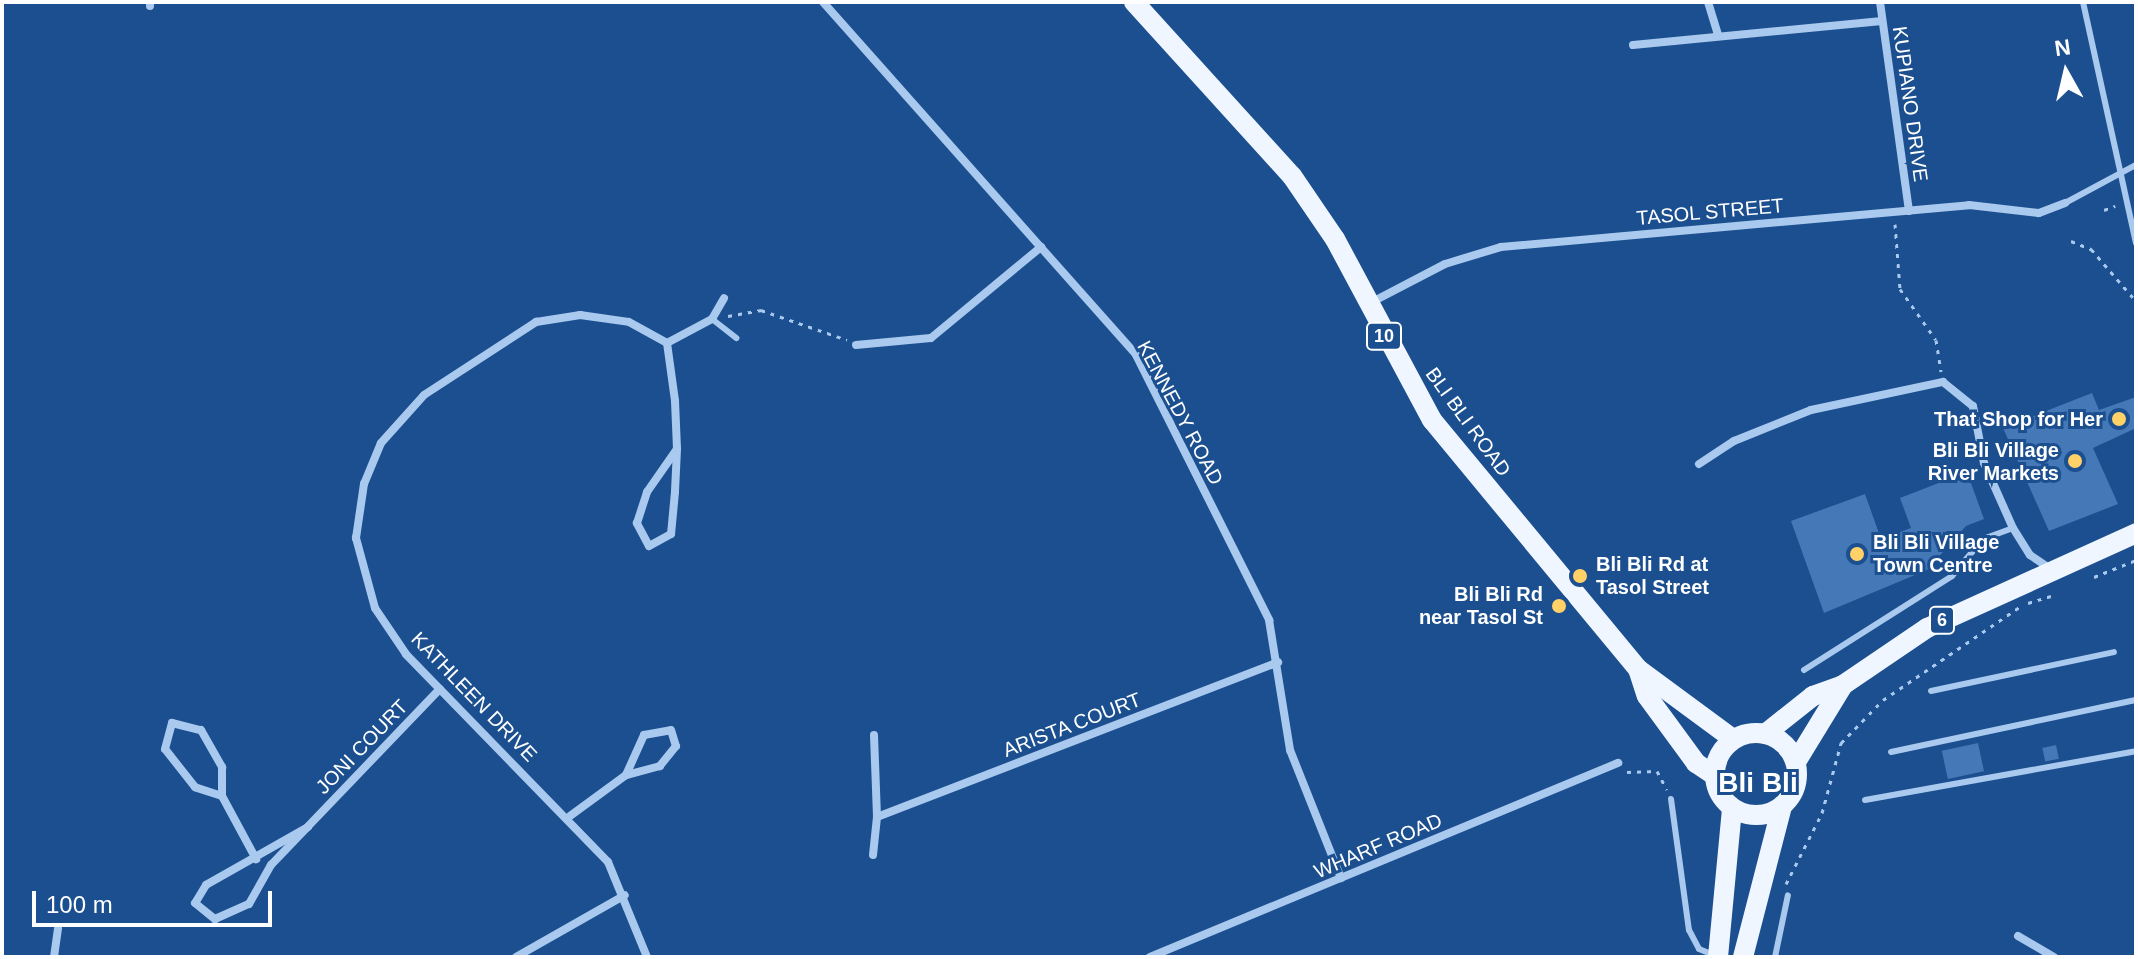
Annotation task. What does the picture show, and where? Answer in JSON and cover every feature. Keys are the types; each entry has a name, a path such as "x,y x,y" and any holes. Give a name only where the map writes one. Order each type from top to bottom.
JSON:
{"main road":[{"name":"BLI BLI ROAD","path":"1134,2 1292,176 1452,447 1638,669 1675,735 1714,775"},
{"name":"6","path":"1733,739 1765,734 1813,696 1843,685 1927,628 2051,569 2136,533"},
{"name":"BLI BLI ROAD","path":"1638,669 1733,739"},
{"name":"6","path":"1743,957 1782,806 1796,786 1796,762 1843,685"},
{"path":"1765,734 1784,744 1796,762"},
{"path":"1718,957 1732,808 1714,775 1733,739"},
{"path":"1732,808 1757,815 1782,806"}],"street":[{"name":"KENNEDY ROAD","path":"823,2 1136,355 1269,620 1290,750 1341,878"},
{"path":"1708,2 1718,35"},
{"name":"KUPIANO DRIVE","path":"1880,2 1909,211"},
{"path":"1633,45 1882,21"},
{"name":"TASOL STREET","path":"1368,305 1445,264 1501,247 1982,205 2039,213 2065,203"},
{"path":"856,345 931,338 1041,247"},
{"path":"677,449 647,492 637,523 649,546 671,534 677,449 667,343 712,319 724,298"},
{"name":"KATHLEEN DRIVE","path":"647,957 625,895 570,816 440,689 375,608 356,538 364,484 381,443 424,395 536,322 580,315 629,322 667,343"},
{"path":"1699,464 1734,441 1811,410 1943,382 1973,406 1984,463 2013,528 2030,555 2051,569"},
{"name":"ARISTA COURT","path":"877,817 1278,662"},
{"name":"JONI COURT","path":"308,827 206,885 195,903 215,919 249,904 271,865 308,827 440,689"},
{"path":"222,796 195,787 165,749 172,723 201,730 222,767 222,796 256,859"},
{"path":"570,816 626,775 660,766 676,746 671,730 644,735 626,775"},
{"path":"873,855 877,817 874,735"},
{"name":"WHARF ROAD","path":"1150,957 1618,763"},
{"path":"516,957 625,895"},
{"path":"54,957 58,928"},
{"path":"2018,936 2054,957"}],"lane":[{"path":"2083,2 2136,243"},
{"path":"2065,203 2119,169 2136,165"},
{"path":"712,319 736,338"},
{"path":"1804,670 1952,576 1983,539 2013,528"},
{"path":"1931,691 2114,652"},
{"path":"1891,752 2136,700"},
{"path":"1865,800 2136,751"},
{"path":"1671,799 1689,930 1699,949 1718,957"},
{"path":"1775,957 1785,895"}],"path":[{"path":"1894,212 1900,289 1936,340 1943,382"},
{"path":"2071,241 2091,249 2136,301"},
{"path":"712,319 761,310 856,345"},
{"path":"2094,577 2136,560"},
{"path":"1785,895 1822,813 1841,743 1942,656 2051,596"},
{"path":"1618,763 1627,772 1657,771 1671,799"}],"building":[{"name":"Bli Bli Village River Markets","path":"2092,393 2099,410 2136,397 2134,429 2093,448 2118,504 2049,531 2003,428"},
{"path":"1967,472 1984,519 1966,526 1927,570 1824,613 1791,521 1865,494 1881,539 1911,528 1900,498"},
{"path":"1978,743 1984,771 1948,779 1942,751"},
{"path":"2056,745 2059,759 2045,762 2042,748"}],"place":[{"name":"That Shop for Her","path":"2119,419"},
{"name":"Bli Bli Village River Markets","path":"2075,461"},
{"name":"Bli Bli Village Town Centre","path":"1857,554"},
{"name":"Bli Bli Rd at Tasol Street","path":"1580,576"},
{"name":"Bli Bli Rd near Tasol St","path":"1559,606"}],"district":[{"name":"Bli Bli","path":"1758,783"}]}
